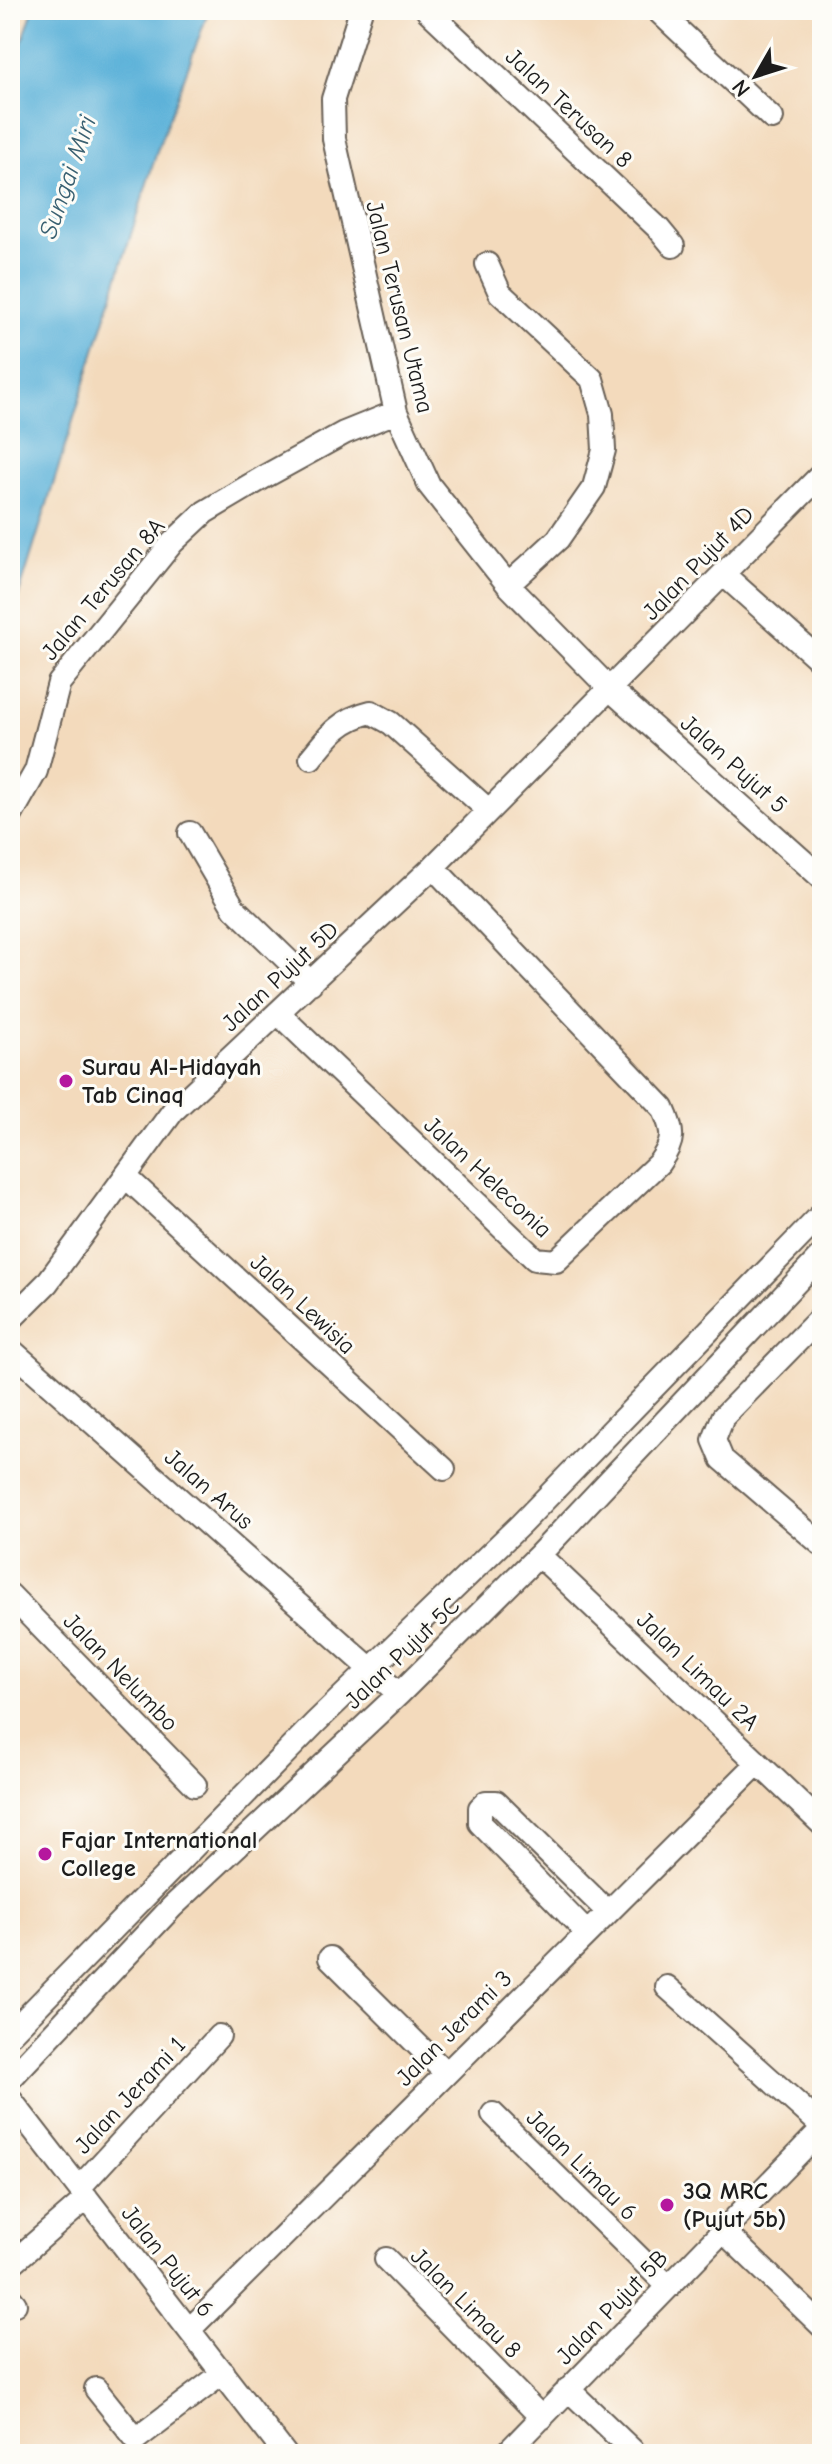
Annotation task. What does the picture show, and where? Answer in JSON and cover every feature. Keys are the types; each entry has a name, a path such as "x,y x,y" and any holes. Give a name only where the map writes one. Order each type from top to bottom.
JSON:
{"street":[{"name":"Jalan Terusan Utama","path":"361,10 333,99 334,139 396,412 429,485 508,585 611,690"},
{"name":"Jalan Terusan 8","path":"427,10 648,218 673,246"},
{"path":"657,10 772,118"},
{"path":"487,264 500,293 592,379 602,414 604,450 594,487 558,539 508,585"},
{"name":"Jalan Terusan 8A","path":"10,817 36,771 59,683 172,543 205,512 264,477 344,433 396,412"},
{"name":"Jalan Pujut 4D","path":"611,690 822,474"},
{"path":"723,574 822,662"},
{"name":"Jalan Pujut 5D","path":"10,1320 47,1283 173,1111 433,867 487,809 611,690"},
{"name":"Jalan Pujut 5","path":"611,690 822,878"},
{"path":"311,758 334,728 351,716 371,712 391,723 487,809"},
{"path":"190,833 234,908 311,983"},
{"name":"Jalan Heleconia","path":"279,1014 535,1259 556,1261 659,1163 671,1145 674,1132 663,1108 433,867"},
{"name":"Jalan Lewisia","path":"126,1177 444,1469"},
{"name":"Jalan Pujut 5C","path":"10,2034 373,1668 521,1524 822,1214"},
{"name":"Jalan Pujut 5C","path":"10,2079 172,1907 399,1694 539,1555 822,1255"},
{"path":"822,1316 723,1417 714,1440 722,1459 822,1545"},
{"name":"Jalan Arus","path":"10,1349 399,1694"},
{"name":"Jalan Limau 2A","path":"539,1555 822,1824"},
{"name":"Jalan Nelumbo","path":"10,1595 195,1785"},
{"name":"Jalan Jerami 3","path":"189,2330 758,1763"},
{"path":"586,1932 480,1823 480,1808 486,1802 496,1802 607,1911"},
{"path":"153,1888 172,1907"},
{"path":"330,1958 445,2072"},
{"path":"667,1987 822,2127"},
{"name":"Jalan Jerami 1","path":"10,2265 83,2193 219,2036"},
{"name":"Jalan Pujut 6","path":"10,2099 285,2454"},
{"name":"Jalan Limau 6","path":"493,2114 668,2286"},
{"name":"Jalan Pujut 5B","path":"506,2454 822,2127"},
{"path":"723,2231 822,2326"},
{"name":"Jalan Limau 8","path":"386,2259 542,2418"},
{"path":"96,2389 141,2447 223,2373"},
{"path":"568,2389 636,2454"}],"water":[{"name":"Sungai Miri","path":"33,10 209,10 157,151 10,623 10,78"}],"place":[{"name":"Surau Al-Hidayah Tab Cinaq","path":"66,1081"},
{"name":"Fajar International College","path":"45,1854"},
{"name":"3Q MRC (Pujut 5b)","path":"667,2205"}]}
